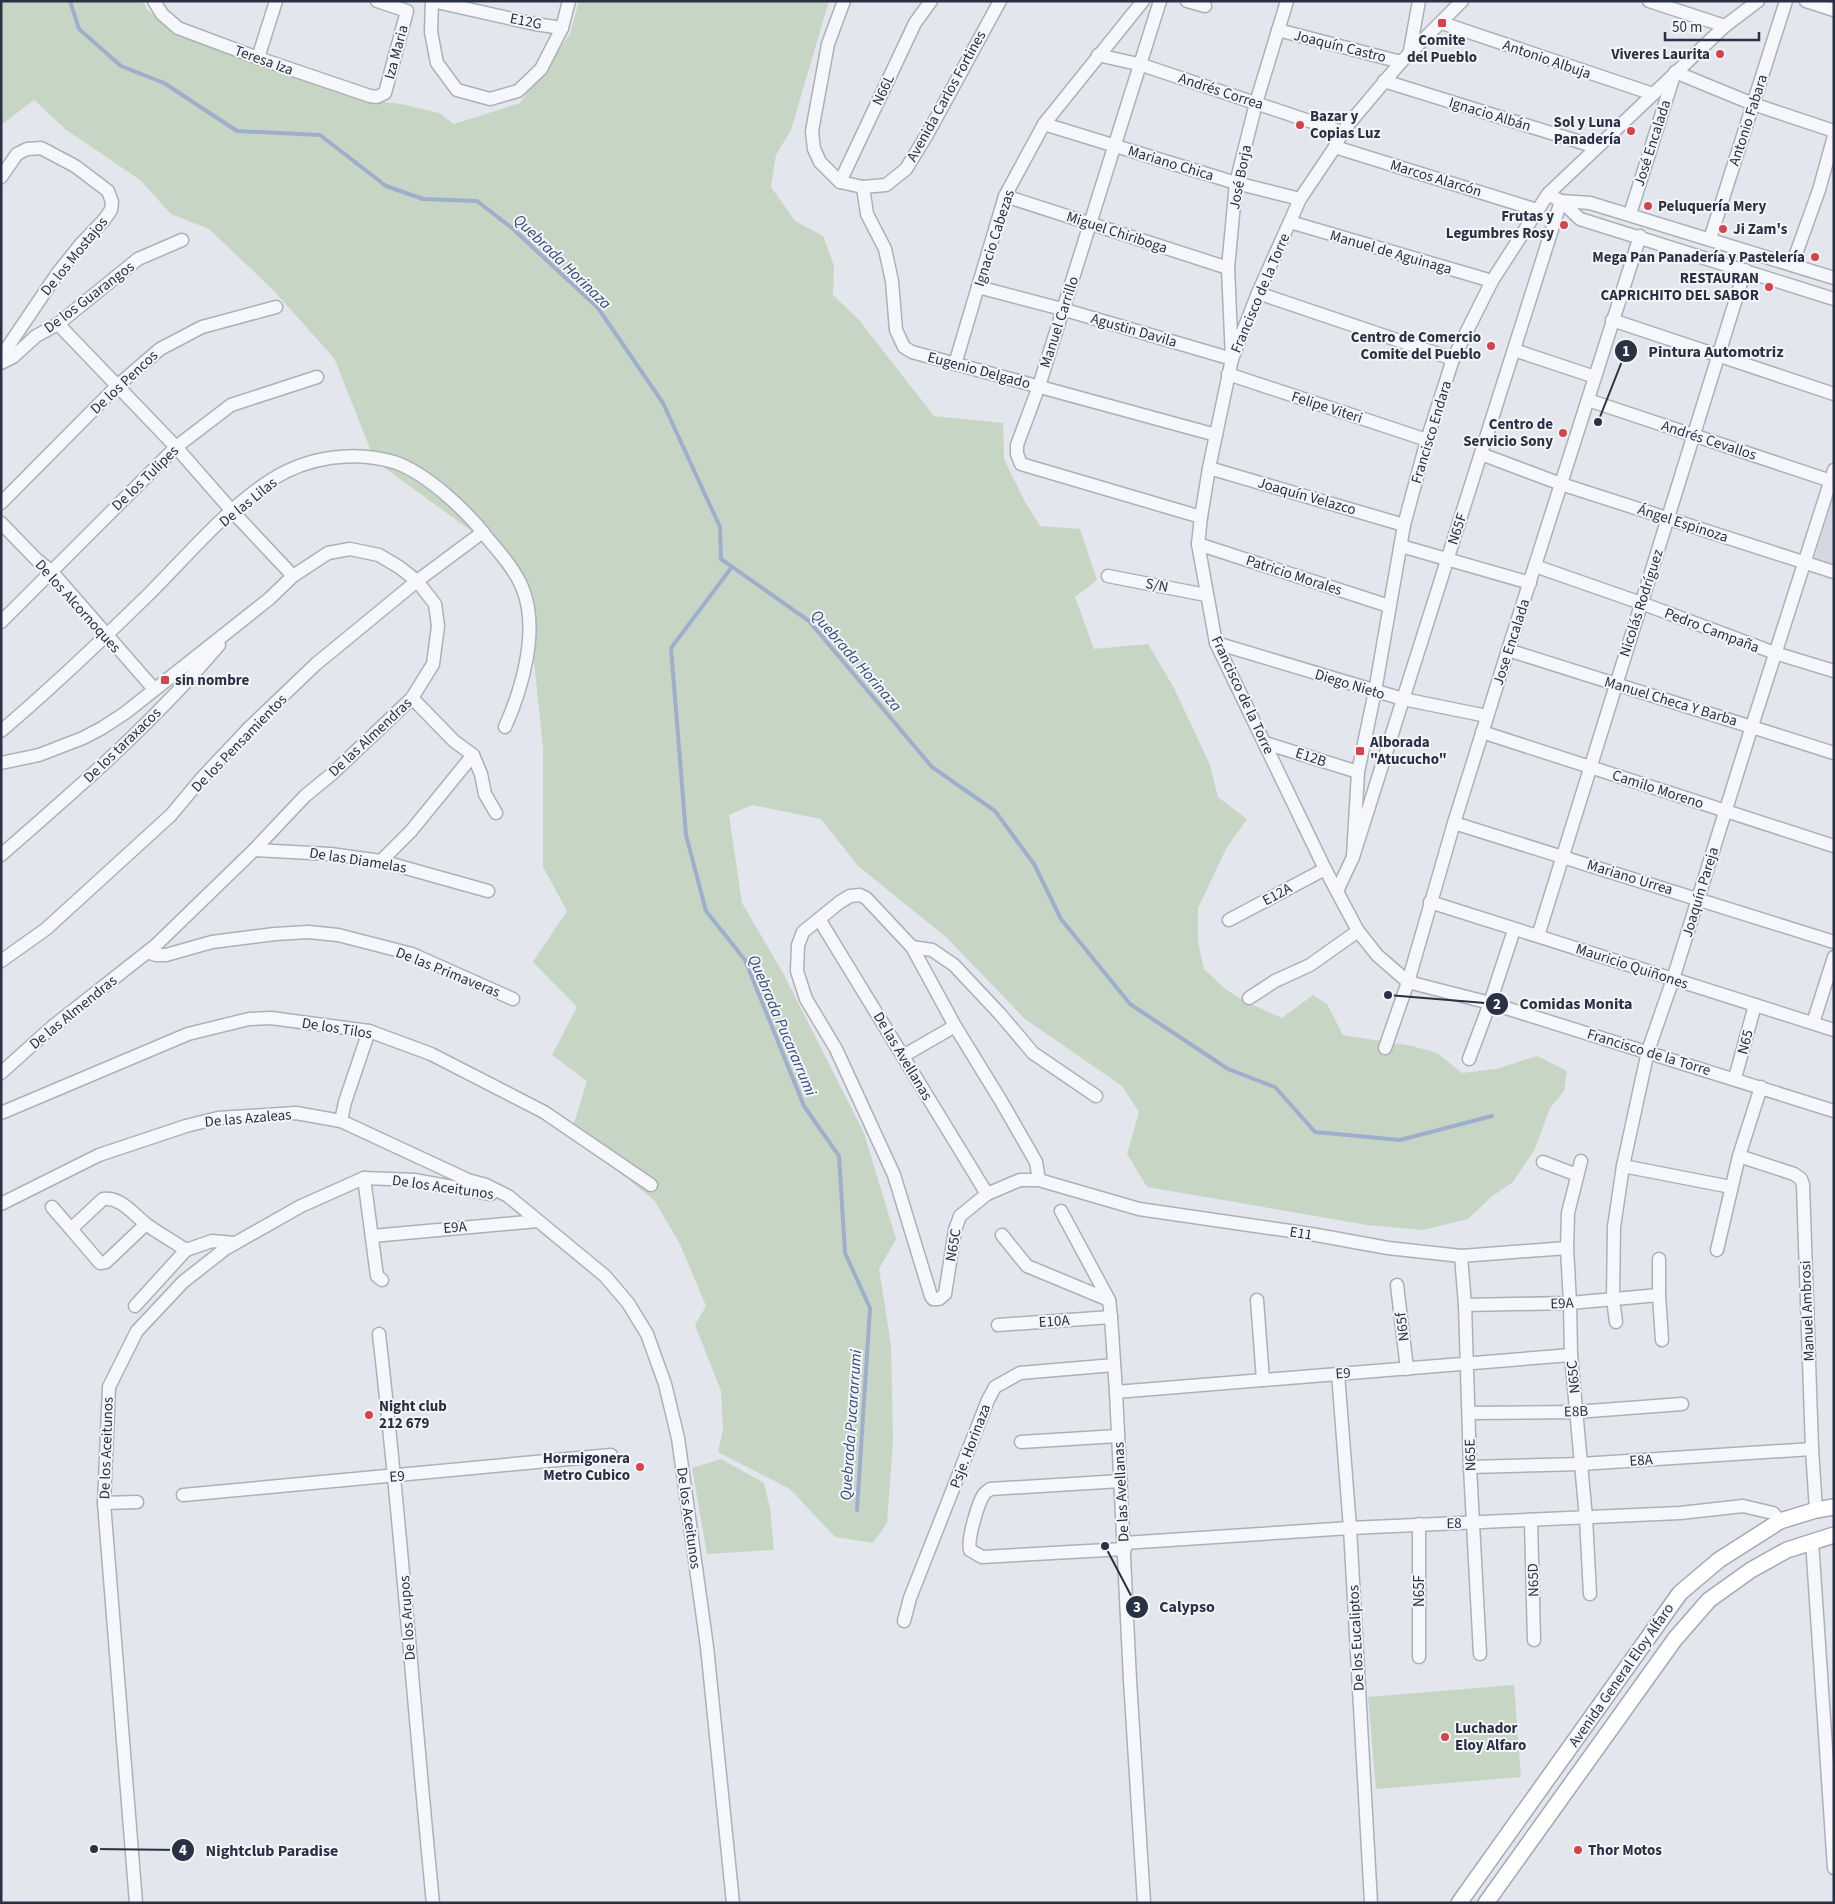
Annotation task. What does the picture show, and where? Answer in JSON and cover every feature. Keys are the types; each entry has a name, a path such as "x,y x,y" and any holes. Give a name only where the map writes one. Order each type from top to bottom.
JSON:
{"main road":[{"name":"Avenida General Eloy Alfaro","path":"1459,1903 1680,1593 1719,1560 1780,1521 1816,1510 1834,1507"},
{"name":"Avenida General Eloy Alfaro","path":"1486,1903 1675,1640 1709,1600 1751,1570 1787,1550 1834,1535"}],"street":[{"name":"Teresa Iza","path":"154,1 162,14 178,28 258,58 370,96 378,97 385,93"},
{"path":"258,58 276,1"},
{"name":"Iza Maria","path":"377,1 407,11 385,93"},
{"path":"432,1 431,32 438,63 457,90 490,99 518,91 541,69 562,28 569,1"},
{"name":"E12G","path":"432,1 535,24 562,28"},
{"path":"840,182 820,162 814,149 812,131 828,44 844,1"},
{"name":"N66L","path":"840,182 915,23 931,1"},
{"name":"Avenida Carlos Fortines","path":"840,182 863,187 886,185 906,169 928,133 1000,1"},
{"name":"Ignacio Cabezas","path":"955,364 1005,196 1044,124 1142,1"},
{"name":"Manuel Carrillo","path":"1160,1 1142,65 1062,309 1039,386 1018,445 1017,454 1021,464 1201,517"},
{"path":"1188,1 1205,6"},
{"name":"José Borja","path":"1232,358 1228,268 1236,182 1256,102 1288,1"},
{"path":"1405,59 1419,1"},
{"name":"Francisco de la Torre","path":"1462,1 1384,81 1342,132 1335,147 1300,200 1258,293 1232,358 1209,468 1198,544 1216,643 1325,869 1358,931 1377,955 1408,982 1490,1003 1735,1078 1834,1111"},
{"path":"1649,1 1725,26"},
{"name":"Francisco Endara","path":"1353,857 1358,772 1375,691 1404,525 1427,440 1453,359 1492,281 1548,194 1725,26 1758,1"},
{"name":"Antonio Fabara","path":"1710,240 1786,1"},
{"path":"1806,1 1834,10"},
{"name":"Antonio Albuja","path":"1442,23 1653,94"},
{"name":"Joaquín Castro","path":"1278,30 1405,59"},
{"name":"Andrés Correa","path":"1098,55 1142,65 1342,132"},
{"path":"1675,72 1753,104 1834,131"},
{"name":"José Encalada","path":"1630,214 1675,72"},
{"name":"Ignacio Albán","path":"1384,81 1596,147"},
{"name":"Mariano Chica","path":"1044,124 1115,147 1300,200"},
{"path":"1792,265 1819,190 1834,136"},
{"name":"Marcos Alarcón","path":"1335,147 1538,210"},
{"name":"De los Mostajos","path":"1,177 17,154 27,149 41,148 74,166 108,191 112,202 111,210 104,220 81,244 57,274 1,357"},
{"name":"Eugenio Delgado","path":"863,187 867,214 885,249 892,281 896,330 904,347 912,352 1216,435"},
{"path":"1548,194 1561,201 1580,218 1834,299"},
{"name":"Miguel Chiriboga","path":"1005,196 1228,268"},
{"path":"1561,201 1590,202 1834,278"},
{"name":"N65F","path":"1353,857 1561,201"},
{"name":"Manuel de Aguinaga","path":"1290,222 1492,281"},
{"name":"Jose Encalada","path":"1384,1048 1408,982 1430,902 1482,732 1640,236"},
{"name":"De los Guarangos","path":"1,363 13,358 36,336 58,324 138,260 182,240"},
{"name":"Nicolás Rodríguez","path":"1538,936 1615,683 1745,270"},
{"name":"Agustin Davila","path":"978,287 1232,358"},
{"path":"1258,293 1453,359"},
{"name":"De los Pencos","path":"1,503 117,386 160,348 202,327 276,307"},
{"path":"1612,320 1834,394"},
{"path":"58,324 176,447 232,511 293,576"},
{"path":"1514,350 1595,377"},
{"name":"Felipe Viteri","path":"1228,374 1427,440"},
{"name":"De los Tulipes","path":"1,622 176,447 231,405 316,377"},
{"name":"Andrés Cevallos","path":"1588,400 1694,435 1832,475"},
{"name":"Ángel Espinoza","path":"1481,454 1561,484 1834,572"},
{"name":"De las Lilas","path":"1,731 106,636 232,511 271,480 295,468 324,458 364,456 395,463 442,491 483,532 508,564 522,587 528,607 529,637 524,672 517,700 505,727"},
{"name":"Joaquín Velazco","path":"1209,468 1404,525"},
{"name":"Joaquín Pareja","path":"1616,1322 1613,1299 1614,1227 1622,1166 1648,1051 1674,979 1725,811 1832,475"},
{"name":"De los Alcornoques","path":"1,523 36,560 51,571 154,689"},
{"name":"De los Pensamientos","path":"1,962 46,929 171,815 249,728 316,664 417,581 483,532"},
{"name":"Patricio Morales","path":"1198,544 1389,606"},
{"path":"1400,546 1530,583"},
{"name":"De las Almendras","path":"1,763 39,755 83,738 125,713 269,599 293,576 328,553 350,549 379,555 400,567 417,581 435,604 438,626 433,664 412,698 398,713 304,796 254,850 147,952 52,1027 1,1073"},
{"name":"Pedro Campaña","path":"1535,566 1775,653 1834,671"},
{"name":"S/N","path":"1108,576 1206,595"},
{"name":"De los taraxacos","path":"1,855 96,772 196,672 235,626"},
{"name":"Diego Nieto","path":"1216,643 1403,699 1487,716"},
{"name":"Manuel Checa Y Barba","path":"1508,650 1834,753"},
{"path":"412,698 454,742 474,755 486,794 496,813"},
{"name":"Camilo Moreno","path":"1482,732 1834,846"},
{"name":"E12B","path":"1265,742 1358,772"},
{"path":"381,861 411,831 474,755"},
{"name":"Mariano Urrea","path":"1454,823 1834,942"},
{"name":"De las Diamelas","path":"254,850 330,854 381,861 488,891"},
{"path":"1337,891 1353,857"},
{"name":"E12A","path":"1229,920 1325,869"},
{"path":"819,919 850,896 860,895 866,898 912,947 955,1026 1036,1162 1039,1180"},
{"name":"Mauricio Quiñones","path":"1430,902 1834,1030"},
{"name":"De las Avellanas","path":"819,919 987,1194"},
{"name":"N65C","path":"819,919 802,932 798,945 797,970 804,992 836,1049 894,1175 931,1296 936,1300 942,1298 945,1294 956,1222 968,1208 987,1194 1020,1180 1039,1180"},
{"path":"1469,1059 1514,930"},
{"path":"1249,998 1275,982 1310,965 1358,931"},
{"name":"De las Primaveras","path":"147,952 166,956 212,942 275,934 308,932 338,935 412,954 513,999"},
{"path":"912,947 932,950 954,965 1033,1053 1096,1096"},
{"path":"1813,1024 1834,957"},
{"name":"N65","path":"1735,1078 1755,1005"},
{"name":"De los Tilos","path":"1,1113 188,1034 249,1019 271,1018 369,1031 431,1054 544,1112 651,1184"},
{"path":"903,1056 955,1026"},
{"path":"341,1121 345,1102 369,1031"},
{"path":"1717,1250 1739,1156 1761,1087"},
{"name":"De las Azaleas","path":"1,1204 99,1155 186,1126 218,1118 296,1113 341,1121 468,1180"},
{"name":"Manuel Ambrosi","path":"1739,1156 1794,1174 1801,1179 1803,1185 1812,1449 1816,1510"},
{"name":"N65C","path":"1581,1161 1568,1213 1567,1248 1571,1355 1586,1518 1590,1594"},
{"path":"1543,1162 1577,1175"},
{"path":"1622,1166 1731,1187"},
{"path":"364,1178 378,1276 382,1280"},
{"name":"De los Aceitunos","path":"136,1903 104,1503 108,1387 136,1331 183,1282 225,1249 301,1206 364,1178 414,1180 508,1196"},
{"name":"De los Aceitunos","path":"468,1180 486,1185 508,1196 605,1276 628,1303 647,1334 665,1384 678,1438 707,1647 729,1902"},
{"name":"E11","path":"1039,1180 1139,1209 1302,1232 1388,1248 1461,1256 1567,1248"},
{"path":"72,1229 103,1199 111,1198 131,1209 146,1224 186,1250"},
{"path":"52,1207 100,1263 106,1262 146,1224"},
{"name":"De las Avellanas","path":"1061,1211 1108,1300 1111,1318 1144,1903"},
{"name":"E9A","path":"372,1236 538,1220"},
{"path":"1002,1235 1027,1266 1108,1300"},
{"path":"135,1306 186,1250 212,1241 234,1243"},
{"name":"N65E","path":"1461,1256 1468,1364 1470,1467 1480,1654"},
{"path":"1659,1259 1662,1340"},
{"name":"N65f","path":"1397,1285 1408,1369"},
{"name":"E9A","path":"1465,1304 1570,1303 1659,1295"},
{"path":"1257,1300 1263,1380"},
{"name":"E10A","path":"998,1325 1111,1318"},
{"name":"De los Arupos","path":"379,1334 395,1476 416,1738 433,1903"},
{"name":"E9","path":"1116,1392 1571,1355"},
{"name":"Psje. Horinaza","path":"904,1621 910,1598 988,1400 995,1387 1020,1373 1114,1365"},
{"name":"De los Eucaliptos","path":"1338,1374 1350,1528 1371,1903"},
{"name":"E8B","path":"1470,1413 1576,1412 1682,1404"},
{"path":"1020,1442 1118,1436"},
{"name":"E8A","path":"1470,1467 1581,1464 1812,1449"},
{"name":"E9","path":"183,1495 611,1455"},
{"name":"E8","path":"1120,1481 990,1489 984,1494 973,1525 969,1544 970,1550 982,1557 1350,1528 1680,1513 1743,1506 1773,1513 1780,1521"},
{"path":"104,1503 137,1502"},
{"name":"N65D","path":"1531,1520 1534,1640"},
{"name":"N65F","path":"1419,1524 1419,1657"},
{"path":"1812,1542 1834,1868"}],"shaded area":[{"path":"1834,495 1834,565 1814,559"}],"green space":[{"path":"1,1 143,1 147,10 183,30 377,101 401,104 439,113 454,124 520,103 570,34 579,1 829,1 791,130 776,155 771,187 795,221 823,236 834,266 833,295 859,320 934,416 1003,423 1004,459 1025,502 1040,526 1080,529 1097,580 1075,597 1094,649 1148,644 1174,688 1210,765 1218,797 1247,819 1227,847 1198,908 1198,942 1204,969 1224,988 1244,1001 1282,1018 1313,995 1327,1004 1343,1035 1412,1046 1437,1053 1462,1073 1496,1069 1537,1056 1567,1071 1564,1091 1550,1108 1535,1149 1513,1182 1491,1197 1468,1219 1423,1230 1367,1225 1147,1187 1127,1154 1139,1112 1122,1086 1025,1019 946,937 858,866 821,819 752,805 729,815 742,903 783,973 864,1133 896,1239 879,1269 891,1345 893,1442 887,1523 873,1543 835,1537 790,1489 718,1452 723,1429 721,1391 695,1325 706,1306 680,1244 654,1200 571,1133 587,1081 552,1055 577,1007 533,962 567,911 543,867 543,748 528,603 477,535 375,461 334,358 272,289 209,229 171,214 140,180 65,129 34,100 1,125"},
{"path":"721,1459 764,1483 770,1508 774,1550 707,1554 692,1468"},
{"name":"Luchador Eloy Alfaro","path":"1514,1685 1521,1777 1376,1789 1368,1697"}],"waterway":[{"name":"Quebrada Horinaza","path":"70,1 79,29 121,66 164,83 237,131 320,135 386,186 423,199 477,201 512,228 598,308 663,403 720,527 721,559 809,621 932,767 995,811 1034,864 1061,919 1130,1004 1228,1069 1275,1087 1315,1132 1400,1140 1492,1116"},
{"name":"Quebrada Pucararrumi","path":"732,567 671,648 686,835 706,911 745,960 804,1106 839,1156 845,1253 870,1308 857,1510"}],"place":[{"name":"Comite del Pueblo","path":"1442,23"},
{"name":"Viveres Laurita","path":"1720,54"},
{"name":"Bazar y Copias Luz","path":"1300,125"},
{"name":"Sol y Luna Panadería","path":"1631,131"},
{"name":"Peluquería Mery","path":"1648,206"},
{"name":"Frutas y Legumbres Rosy","path":"1564,225"},
{"name":"Ji Zam's","path":"1723,229"},
{"name":"Mega Pan Panadería y Pastelería","path":"1815,257"},
{"name":"RESTAURAN CAPRICHITO DEL SABOR","path":"1769,287"},
{"name":"Centro de Comercio Comite del Pueblo","path":"1491,346"},
{"name":"Pintura Automotriz","path":"1598,422"},
{"name":"Centro de Servicio Sony","path":"1563,433"},
{"name":"sin nombre","path":"165,680"},
{"name":"Alborada \"Atucucho\"","path":"1360,751"},
{"name":"Comidas Monita","path":"1388,995"},
{"name":"Night club 212 679","path":"369,1415"},
{"name":"Hormigonera Metro Cubico","path":"640,1467"},
{"name":"Calypso","path":"1105,1546"},
{"name":"Luchador Eloy Alfaro","path":"1445,1737"},
{"name":"Nightclub Paradise","path":"94,1849"},
{"name":"Thor Motos","path":"1578,1850"}]}
